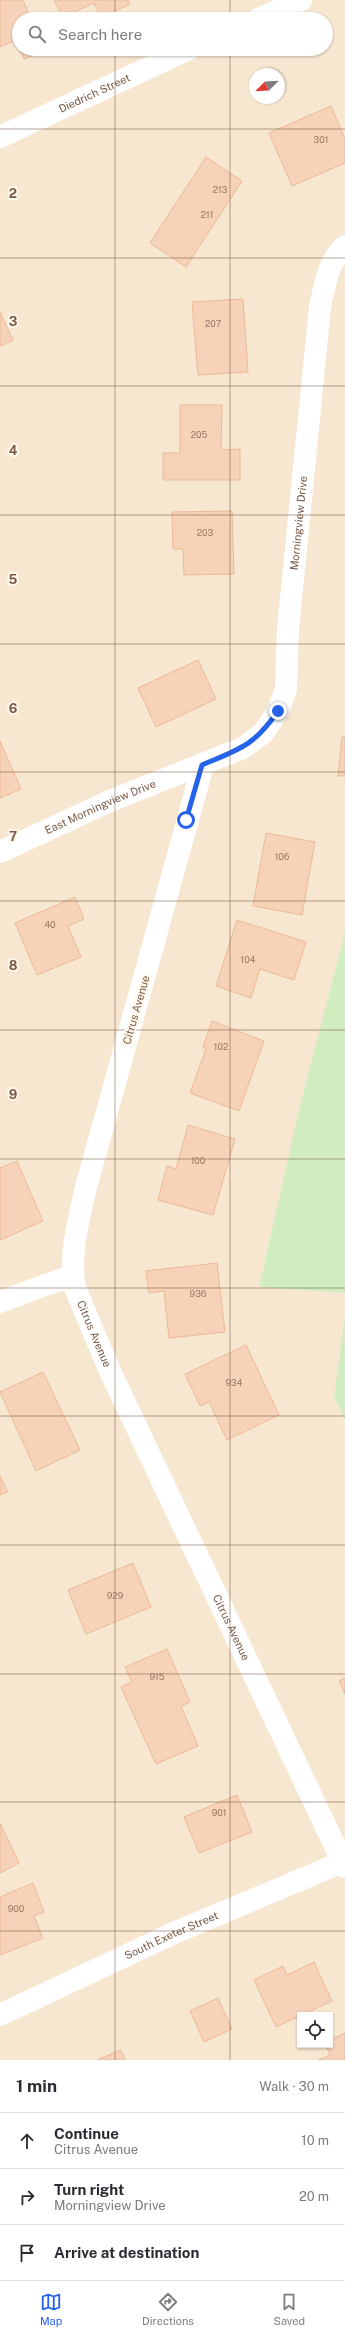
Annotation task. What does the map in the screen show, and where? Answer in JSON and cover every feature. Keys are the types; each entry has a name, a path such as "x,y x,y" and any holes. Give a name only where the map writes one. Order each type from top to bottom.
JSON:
{"street":[{"path":"274,12 302,0"},
{"name":"Diedrich Street","path":"0,137 174,56"},
{"name":"Morningview Drive","path":"202,765 243,748 263,733 278,711 286,689 288,629 320,307 330,268 338,252 345,246"},
{"name":"East Morningview Drive","path":"0,852 110,801 202,765"},
{"name":"Citrus Avenue","path":"202,765 85,1191 72,1252 73,1275 75,1288 109,1369 344,1863"},
{"path":"0,1302 73,1275"},
{"name":"South Exeter Street","path":"0,2014 174,1933 344,1863"}],"shaded area":[{"path":"0,0 345,0 345,932 299,1110 259,1287 345,1293 345,1315 334,1397 345,1420 345,2060 0,2060"}],"green space":[{"path":"345,932 345,1293 259,1287 299,1110"},
{"path":"345,1315 345,1420 334,1397"}],"building":[{"path":"0,0 23,0 28,12 12,12 12,42 0,47"},
{"path":"54,0 128,0 130,4 113,12 98,12 94,3 74,12 60,12"},
{"path":"23,56 31,56 24,59"},
{"path":"331,106 345,139 345,163 292,186 269,133"},
{"path":"206,157 242,181 186,267 150,243"},
{"path":"243,299 248,372 198,375 192,302"},
{"path":"0,312 13,340 0,346"},
{"path":"180,405 222,405 221,450 240,449 240,480 163,480 163,453 180,453"},
{"path":"232,511 234,574 184,575 183,549 173,549 172,512"},
{"path":"198,660 216,699 156,727 138,688"},
{"path":"342,737 345,738 345,776 338,776"},
{"path":"0,741 21,789 0,798"},
{"path":"266,833 315,842 302,915 253,906"},
{"path":"75,897 84,919 68,926 81,957 37,975 15,923"},
{"path":"237,920 306,942 294,980 260,969 251,998 216,986"},
{"path":"212,1021 264,1041 239,1111 190,1093 206,1049 203,1047"},
{"path":"188,1125 235,1139 213,1215 158,1200 167,1166 176,1169"},
{"path":"17,1161 43,1221 0,1240 0,1168"},
{"path":"217,1263 225,1332 169,1338 164,1291 149,1293 146,1271"},
{"path":"246,1345 279,1415 227,1440 209,1402 200,1406 185,1374"},
{"path":"43,1372 80,1450 36,1471 0,1392"},
{"path":"0,1476 8,1492 0,1495"},
{"path":"133,1563 151,1607 86,1634 68,1590"},
{"path":"167,1649 190,1702 181,1706 198,1746 156,1764 121,1687 132,1682 125,1667"},
{"path":"345,1678 345,1694 339,1681"},
{"path":"237,1795 252,1832 199,1853 184,1817"},
{"path":"0,1823 19,1863 0,1873"},
{"path":"33,1883 44,1912 34,1916 43,1938 0,1955 0,1897"},
{"path":"314,1962 332,2001 308,2012 297,2012 297,2017 276,2027 254,1980 283,1966 287,1975"},
{"path":"218,1998 232,2029 204,2042 190,2011"},
{"path":"345,2033 345,2060 318,2060 330,2055 327,2048 333,2048 333,2039"},
{"path":"121,2050 125,2060 97,2060"}],"route":[{"path":"186,820 202,765 243,748 263,733 278,711"}]}
